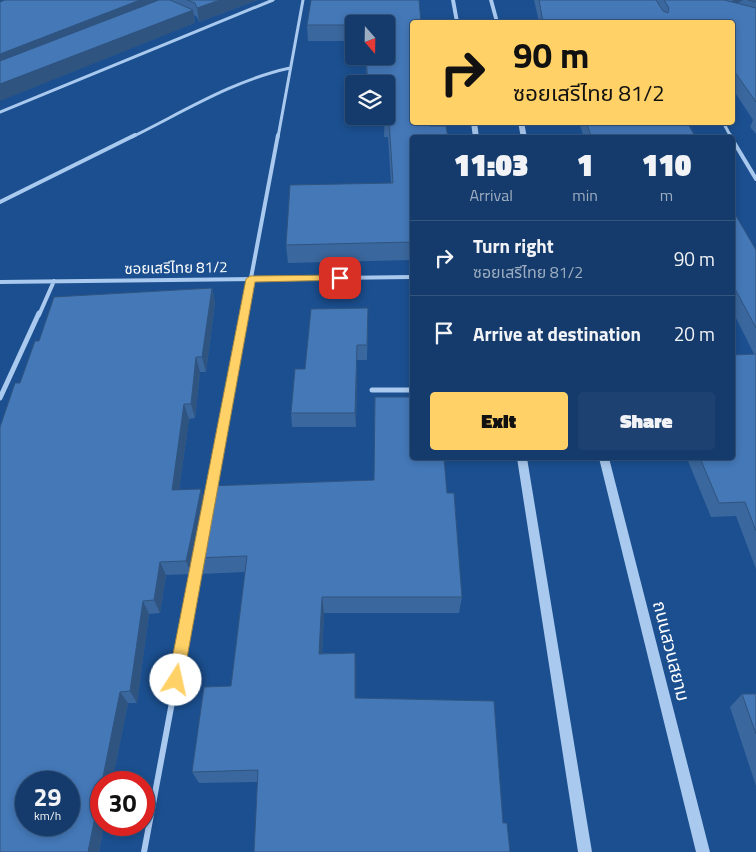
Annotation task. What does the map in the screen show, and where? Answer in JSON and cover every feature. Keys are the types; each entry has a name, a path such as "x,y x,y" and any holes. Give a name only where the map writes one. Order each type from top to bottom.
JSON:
{"street":[{"path":"0,112 273,0"},
{"path":"209,502 303,0"},
{"path":"453,0 457,20"},
{"path":"491,0 496,20"},
{"path":"0,202 222,92 276,71 290,68"},
{"path":"735,143 756,179"},
{"name":"ซอยเสรีไทย 81/2","path":"0,282 410,277"},
{"path":"0,398 54,281"},
{"path":"372,390 410,390"},
{"path":"522,460 585,852"},
{"name":"ถนนสวนสยาม","path":"605,460 703,852"},
{"path":"144,852 200,551"}],"building":[{"path":"5,0 140,0 0,54 0,2"},
{"path":"159,0 170,0 193,10 0,84 0,61"},
{"path":"187,0 220,0 197,8 195,3"},
{"path":"311,0 419,0 421,20 410,20 410,125 446,126 448,135 410,135 410,242 286,245 290,185 393,183 389,125 395,125 395,75 367,75 367,65 395,65 395,15 345,15 345,25 307,25"},
{"path":"539,0 656,0 663,11 668,13 669,8 664,0 724,0 756,8 756,102 735,72 735,20 543,20"},
{"path":"587,125 689,125 694,135 591,135"},
{"path":"735,214 756,250 756,328 735,289"},
{"path":"212,288 202,357 196,357 191,404 184,404 172,490 201,489 186,561 160,562 154,600 143,601 130,691 120,692 104,771 90,771 91,836 88,852 0,852 0,427 15,383 20,383 35,341 39,341 54,297"},
{"path":"368,308 367,345 357,345 355,413 291,413 295,369 305,369 311,309"},
{"path":"756,354 756,531 745,502 719,503 701,460 735,460 735,355"},
{"path":"375,397 410,397 410,460 444,460 447,493 454,493 462,597 322,597 319,654 355,653 355,698 494,701 503,823 507,823 510,852 254,852 258,770 192,772 204,687 231,686 247,556 195,558 209,486 374,480"},
{"path":"742,694 756,694 756,734"}],"route":[{"path":"176,680 250,279 340,278"}]}
